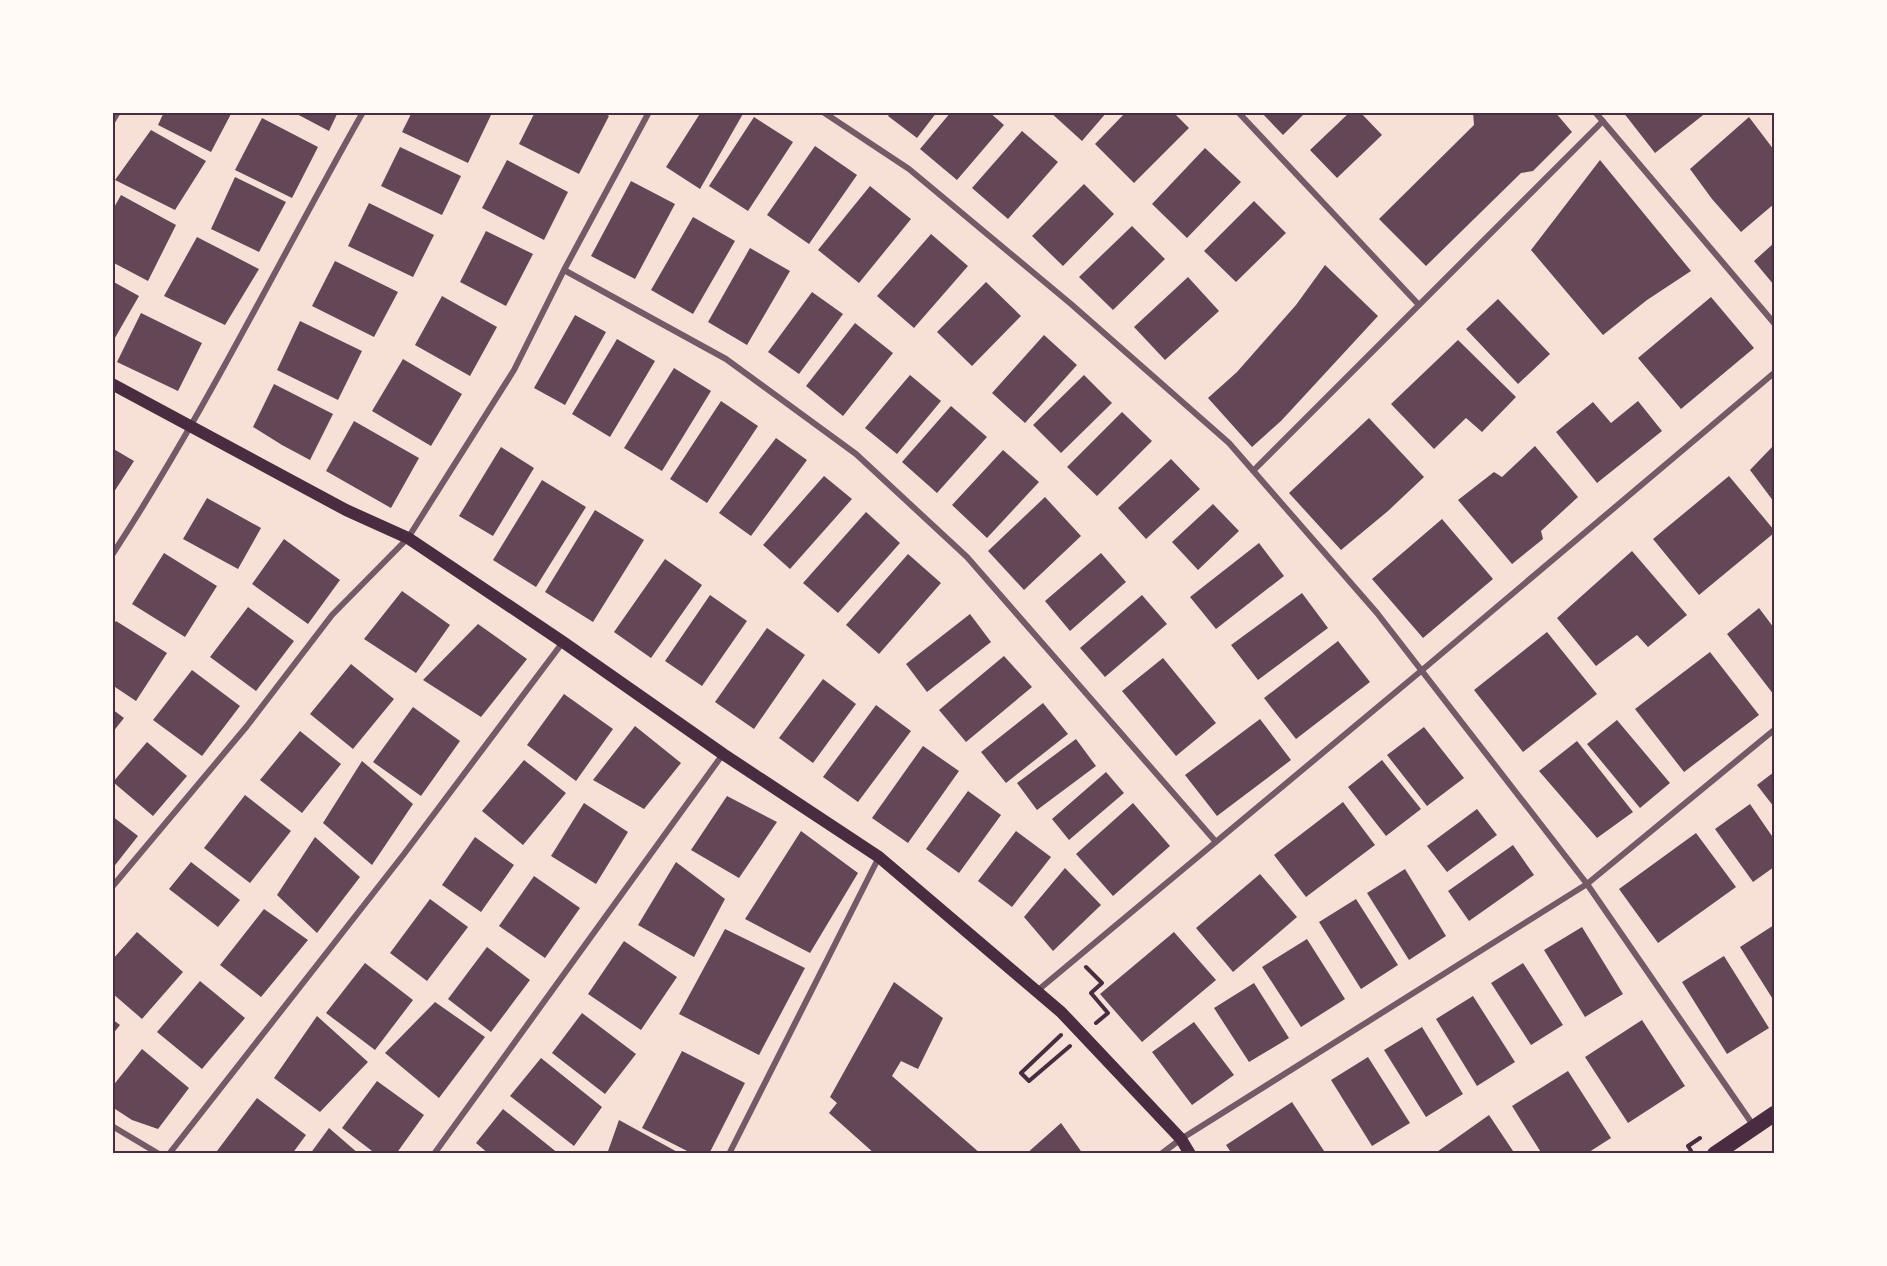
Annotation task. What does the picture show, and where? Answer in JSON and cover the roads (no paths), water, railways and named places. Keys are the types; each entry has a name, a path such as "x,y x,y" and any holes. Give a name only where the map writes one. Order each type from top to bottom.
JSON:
{"highway":[{"path":"1715,1154 1774,1114"}],"main road":[{"path":"112,384 346,510 408,538 563,642 723,754 879,857 1073,1024 1181,1139 1190,1154"}],"street":[{"path":"112,122 117,112"},
{"path":"112,555 149,498 190,426 363,112"},
{"path":"112,887 247,726 332,615 408,538 514,370 564,270 649,112"},
{"path":"822,112 909,169 1071,304 1228,443 1377,613 1587,884 1755,1128"},
{"path":"1238,112 1419,305"},
{"path":"1595,112 1774,323"},
{"path":"1253,471 1603,121"},
{"path":"564,270 726,359 856,454 967,557 1216,842"},
{"path":"1037,992 1774,373"},
{"path":"169,1154 404,854 563,642"},
{"path":"1161,1154 1181,1139 1587,884 1774,730"},
{"path":"434,1154 723,754"},
{"path":"729,1154 879,857"},
{"path":"112,1126 159,1154"}]}
